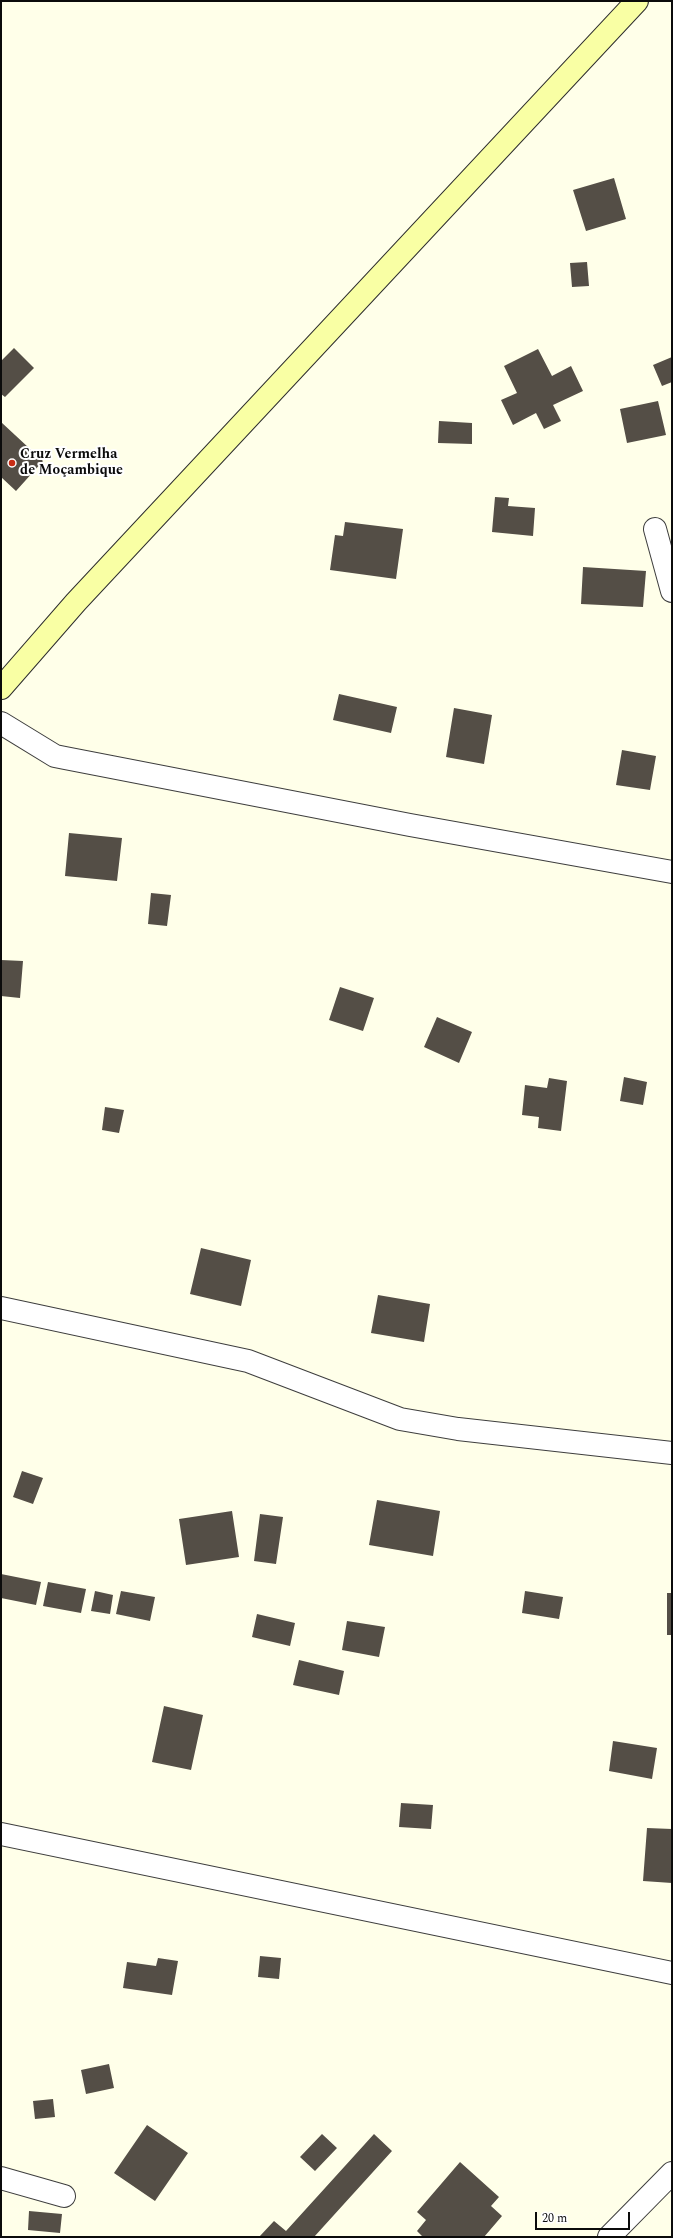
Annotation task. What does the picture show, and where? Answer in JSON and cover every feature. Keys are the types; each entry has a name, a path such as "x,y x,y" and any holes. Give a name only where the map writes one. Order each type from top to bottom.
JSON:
{"street":[{"path":"1,688 76,602 637,1"},
{"path":"655,529 672,590"},
{"path":"1,723 55,756 64,758 410,825 672,872"},
{"path":"1,1308 248,1361 400,1419 458,1429 672,1453"},
{"path":"1,1834 672,1974"},
{"path":"609,2237 672,2173"},
{"path":"1,2178 64,2196"}],"building":[{"path":"614,178 626,219 586,231 573,190"},
{"path":"587,262 589,286 572,287 570,263"},
{"path":"14,348 34,368 5,397 1,394 1,361"},
{"path":"538,349 552,376 571,366 583,391 553,405 561,421 544,429 536,413 513,425 501,400 517,393 504,366"},
{"path":"672,357 672,382 662,386 653,365"},
{"path":"658,401 666,435 627,443 620,409"},
{"path":"439,421 472,423 472,444 438,443"},
{"path":"1,422 43,461 16,491 1,477"},
{"path":"495,497 509,498 508,506 535,508 533,536 492,532"},
{"path":"345,522 403,529 396,579 330,570 335,535 343,536"},
{"path":"583,567 646,571 643,607 581,604"},
{"path":"339,694 397,707 391,733 333,720"},
{"path":"454,708 492,715 484,764 446,757"},
{"path":"622,750 656,756 650,790 616,785"},
{"path":"69,833 122,838 117,881 65,876"},
{"path":"151,893 171,895 167,926 148,924"},
{"path":"1,960 23,961 20,998 1,996"},
{"path":"340,987 374,998 363,1031 329,1020"},
{"path":"437,1017 472,1032 459,1063 424,1047"},
{"path":"624,1077 647,1082 643,1105 620,1101"},
{"path":"549,1078 567,1081 561,1131 538,1128 539,1117 522,1115 525,1085 547,1088"},
{"path":"105,1107 124,1110 119,1133 102,1130"},
{"path":"201,1248 251,1260 241,1306 190,1294"},
{"path":"378,1295 430,1304 424,1342 371,1333"},
{"path":"22,1471 43,1478 33,1504 13,1497"},
{"path":"377,1500 440,1511 433,1556 369,1545"},
{"path":"232,1511 239,1557 186,1565 179,1519"},
{"path":"260,1514 283,1517 276,1564 254,1561"},
{"path":"1,1574 41,1582 36,1605 1,1598"},
{"path":"48,1582 86,1589 81,1613 43,1606"},
{"path":"95,1591 113,1595 110,1614 91,1611"},
{"path":"121,1591 155,1597 150,1621 116,1614"},
{"path":"525,1591 563,1597 559,1619 522,1613"},
{"path":"667,1593 672,1593 672,1635 667,1635"},
{"path":"257,1614 295,1623 290,1646 252,1637"},
{"path":"347,1621 385,1627 379,1657 342,1650"},
{"path":"299,1660 344,1671 339,1695 293,1685"},
{"path":"164,1706 203,1715 191,1770 152,1762"},
{"path":"613,1741 657,1748 652,1779 609,1771"},
{"path":"401,1803 433,1805 431,1829 399,1827"},
{"path":"647,1828 672,1829 672,1883 643,1881"},
{"path":"260,1956 281,1958 279,1979 258,1977"},
{"path":"158,1958 178,1961 172,1995 123,1988 127,1962 156,1966"},
{"path":"109,2064 114,2088 86,2094 81,2070"},
{"path":"53,2099 55,2117 35,2119 33,2101"},
{"path":"147,2125 188,2153 155,2201 114,2173"},
{"path":"322,2134 337,2148 315,2171 300,2157"},
{"path":"374,2134 392,2151 314,2237 259,2237 274,2221 286,2231"},
{"path":"460,2162 499,2197 491,2206 502,2216 484,2237 423,2237 417,2231 426,2220 417,2212"},
{"path":"29,2211 62,2214 60,2233 28,2230"}],"place":[{"name":"Cruz Vermelha de Moçambique","path":"12,463"}]}
